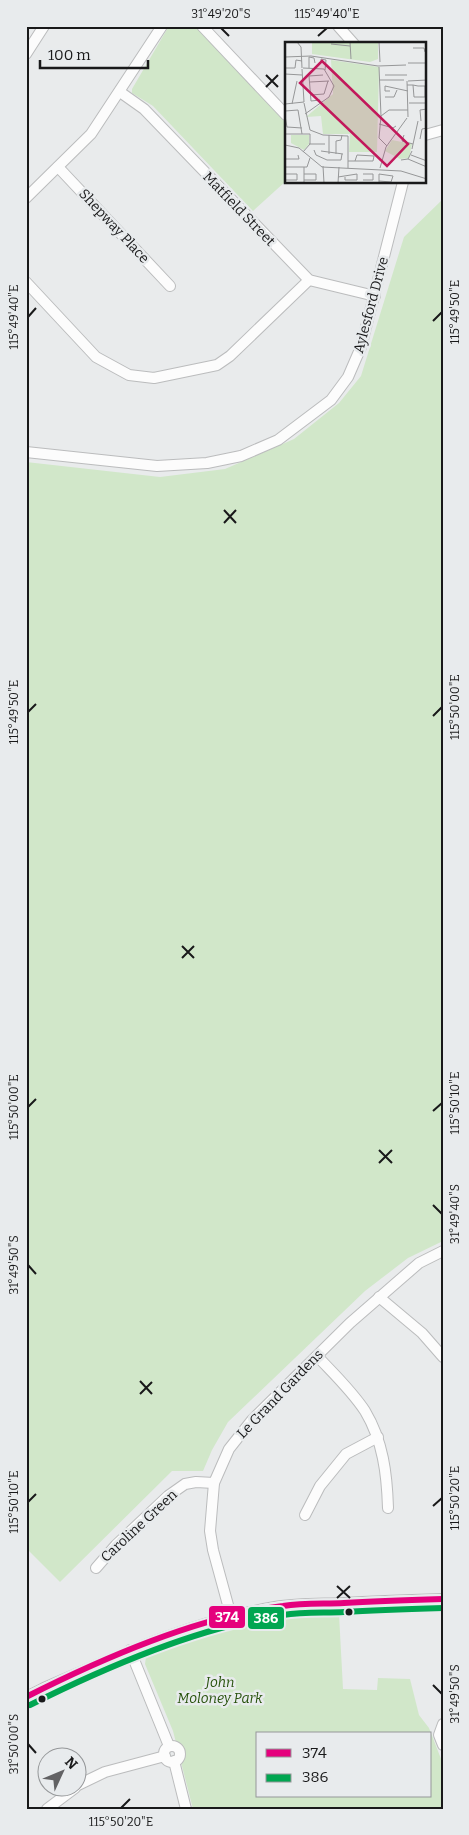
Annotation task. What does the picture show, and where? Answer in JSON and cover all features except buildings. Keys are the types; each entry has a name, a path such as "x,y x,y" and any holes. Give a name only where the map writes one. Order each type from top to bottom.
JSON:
{"street":[{"path":"26,43 37,26"},
{"path":"26,54 44,26"},
{"path":"26,198 91,134 162,26"},
{"path":"202,26 285,114"},
{"path":"338,26 352,42"},
{"name":"Matfield Street","path":"120,92 144,109 309,280"},
{"path":"426,135 443,130"},
{"name":"Shepway Place","path":"58,166 170,286"},
{"name":"Aylesford Drive","path":"26,452 157,466 207,463 241,456 278,440 330,400 348,377 362,347 403,184"},
{"path":"26,282 96,357 129,375 154,378 217,365 230,356 309,280 375,296"},
{"name":"Le Grand Gardens","path":"231,1616 210,1531 214,1483 230,1449 252,1420 379,1297 419,1263 443,1251"},
{"path":"379,1297 422,1333 443,1357"},
{"path":"317,1356 365,1411 378,1437 387,1474 388,1508"},
{"path":"305,1515 320,1486 346,1454 378,1437"},
{"name":"Caroline Green","path":"96,1568 116,1545 185,1484 196,1482 214,1483"},
{"path":"26,1697 130,1650 188,1628 231,1616 276,1607 313,1604 443,1599"},
{"path":"130,1650 169,1746 165,1751 186,1809"},
{"path":"443,1724 439,1735 443,1745"},
{"path":"88,1780 104,1772 169,1759"},
{"path":"47,1809 61,1798"}],"green space":[{"path":"169,26 195,26 285,122 285,182 253,211 153,106 132,93 132,89"},
{"path":"443,199 443,1241 408,1258 365,1291 228,1422 212,1450 203,1471 172,1471 60,1582 26,1548 26,462 160,477 225,469 294,439 339,403 361,376 404,237"},
{"name":"John Moloney Park","path":"339,1614 343,1689 377,1690 378,1678 410,1679 419,1715 431,1732 256,1732 256,1798 432,1798 432,1736 443,1764 443,1809 193,1809 173,1731 145,1664 146,1657 154,1652 199,1636 238,1626"}],"transit line":[{"name":"374","path":"26,1697 86,1668 152,1641 185,1629 251,1611 298,1604 443,1599"},
{"name":"386","path":"30,1705 121,1663 219,1628 298,1613 443,1608"}]}
